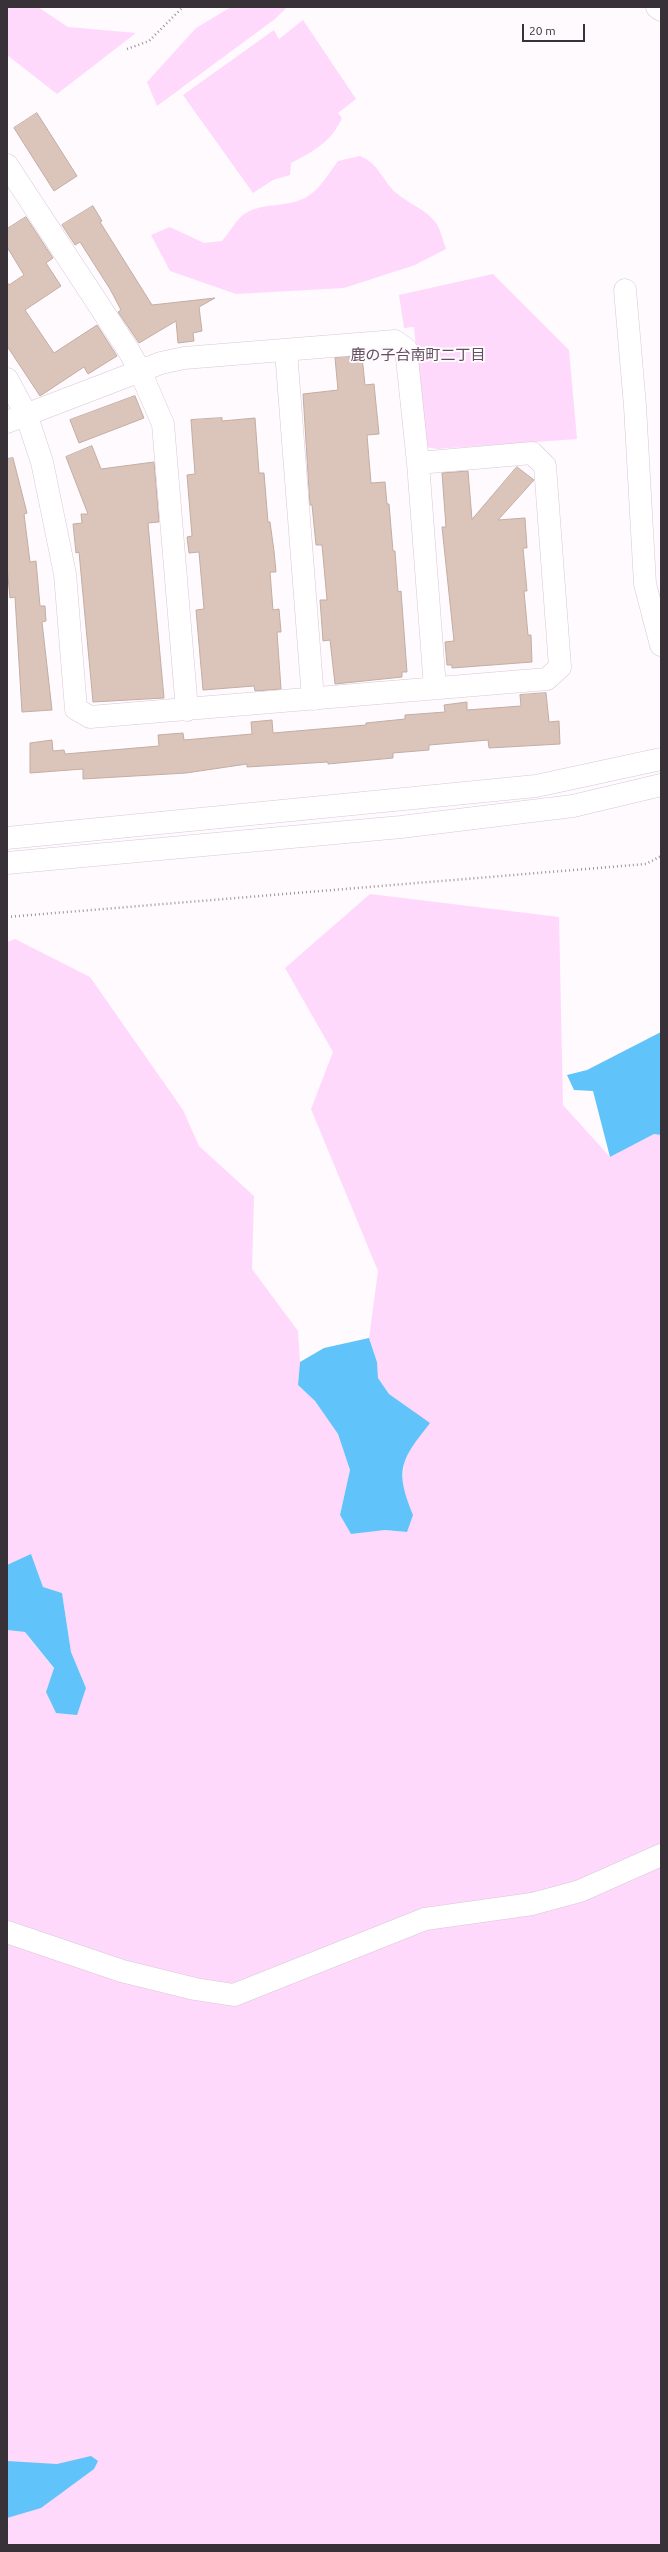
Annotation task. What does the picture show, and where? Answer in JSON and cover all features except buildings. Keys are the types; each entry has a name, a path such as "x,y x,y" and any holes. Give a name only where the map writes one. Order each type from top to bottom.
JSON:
{"street":[{"path":"657,7 661,10"},
{"path":"7,165 140,371 163,424 187,710"},
{"path":"625,290 635,406 645,584 661,645"},
{"path":"17,418 140,371 184,358 286,351 395,341 406,349 418,463 435,688"},
{"path":"286,351 314,699"},
{"path":"7,379 17,418 42,462 65,574 76,710 90,717 547,679 560,667 545,466 532,453 418,463"},
{"path":"7,838 536,786 661,760"},
{"path":"7,863 400,827 573,806 661,785"},
{"path":"7,1932 122,1971 195,1989 234,1995 425,1919 532,1904 580,1891 661,1855"}],"path":[{"path":"127,49 149,41 183,7"},
{"path":"7,917 646,864 661,856"}],"shaded area":[{"path":"7,7 38,7 68,27 136,33 57,94 7,55"},
{"path":"231,7 287,7 275,19 157,106 147,82 196,28"},
{"path":"303,20 356,99 338,113 342,118 338,126 321,145 307,155 291,163 290,175 273,180 253,193 183,95 274,30 279,39"},
{"path":"360,156 376,168 396,193 432,218 439,229 446,249 415,265 344,288 236,294 170,271 151,235 170,227 204,243 222,241 236,222 246,213 266,206 287,204 306,197 322,184 338,161"},
{"path":"493,274 569,350 577,439 437,449 425,447 414,327 404,328 399,295"},
{"path":"370,894 559,917 563,1105 610,1157 654,1134 661,1135 661,2545 7,2545 7,1630 25,1632 54,1669 46,1692 86,1688 71,1652 62,1593 43,1587 31,1555 7,1565 7,942 15,939 90,977 183,1110 199,1146 254,1196 252,1269 298,1331 300,1362 298,1385 315,1401 338,1434 350,1470 340,1515 351,1534 385,1530 406,1532 412,1515 402,1490 404,1459 413,1445 414,1412 389,1394 378,1378 377,1362 369,1338 378,1271 311,1109 333,1052 285,968"}],"water":[{"path":"661,1032 661,1135 654,1134 610,1157 593,1091 574,1090 567,1075 587,1070"},
{"path":"369,1338 377,1362 378,1378 389,1394 430,1423 407,1456 402,1475 407,1499 413,1515 407,1532 385,1530 351,1534 340,1515 350,1470 338,1434 315,1401 298,1385 300,1362 324,1348"},
{"path":"31,1554 43,1587 62,1593 71,1652 86,1688 77,1715 56,1713 46,1692 54,1668 25,1632 7,1630 7,1565"},
{"path":"91,2456 98,2461 94,2469 41,2508 7,2518 7,2461 57,2464"}],"district":[{"name":"鹿の子台南町二丁目","path":"418,355"}]}
